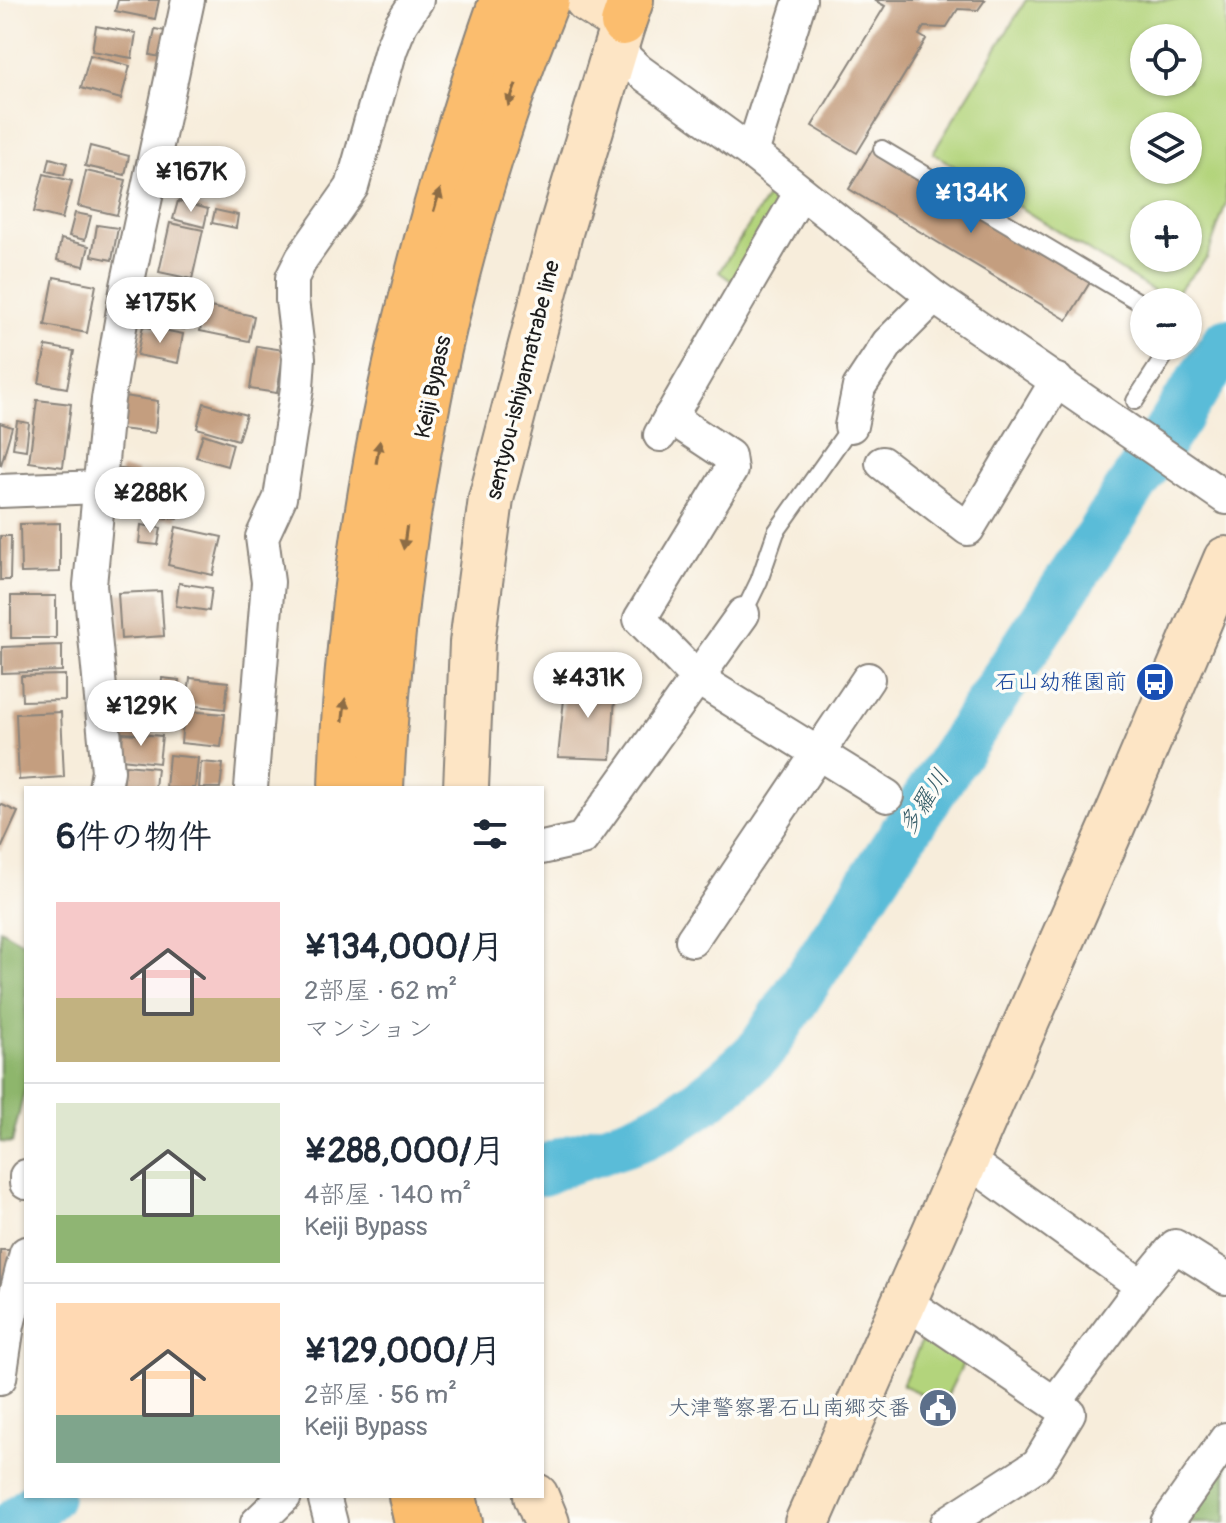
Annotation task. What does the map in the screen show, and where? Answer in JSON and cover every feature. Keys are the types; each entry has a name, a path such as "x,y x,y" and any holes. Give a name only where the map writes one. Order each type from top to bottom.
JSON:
{"highway":[{"name":"Keiji Bypass","path":"341,786 342,724 360,559 387,394 427,233 476,75 529,7"},
{"name":"Keiji Bypass","path":"381,786 389,655 422,436 458,275 500,127 529,7"},
{"path":"411,1498 417,1523"},
{"path":"454,1498 460,1523"}],"street":[{"path":"105,786 108,771 90,585 108,399 127,286 188,0"},
{"path":"251,786 268,582 262,537 280,498 297,388 299,358 292,278 302,258 352,187 391,49 401,24 417,0"},
{"path":"587,0 623,24 638,70 752,153 934,297 1057,380 1134,416 1179,464 1226,498"},
{"path":"752,153 800,0"},
{"name":"sentyou-ishiyamatrabe line","path":"466,786 472,643 491,499 561,229 623,24"},
{"path":"801,192 664,426 729,456 731,470 640,619 698,679 887,796"},
{"path":"851,426 859,387 888,343 934,297"},
{"path":"882,463 968,529 1057,380"},
{"path":"0,491 99,487"},
{"path":"807,1523 1226,559"},
{"path":"544,848 582,839 743,614"},
{"path":"692,940 868,679"},
{"path":"967,1160 1142,1286"},
{"path":"1055,1403 1175,1246 1226,1278"},
{"path":"0,1378 4,1325 24,1260"},
{"path":"904,1301 1069,1413 1038,1464 947,1523"},
{"path":"1167,1523 1226,1439"},
{"path":"257,1523 283,1498"},
{"path":"325,1498 331,1523"},
{"path":"534,1498 538,1523"},
{"path":"535,1498 547,1523"}],"lane":[{"path":"882,149 1130,297"},
{"path":"1134,416 1164,360"},
{"path":"743,614 759,581 776,532 851,426"}],"green space":[{"path":"1026,0 1226,0 1226,203 1207,258 1202,264 1202,200 1130,200 1130,272 1195,272 1180,288 1148,288 933,153"},
{"path":"771,191 783,200 741,288 719,272"},
{"path":"0,929 24,943 24,1092 12,1143 0,1142"},
{"path":"930,1339 966,1358 943,1404 902,1385 922,1340"},
{"path":"1226,1456 1226,1523 1179,1523"}],"building":[{"path":"118,0 159,0 155,19 115,11"},
{"path":"874,0 985,0 978,10 958,9 946,28 924,27 919,35 926,39 857,153 812,126 885,6"},
{"path":"96,26 136,33 132,58 92,51"},
{"path":"155,29 170,32 166,58 150,55"},
{"path":"90,55 130,66 121,99 81,88"},
{"path":"90,146 129,156 125,175 85,166"},
{"path":"873,149 1092,279 1067,320 849,189"},
{"path":"50,158 67,163 64,175 47,171"},
{"path":"86,171 126,180 117,215 78,206"},
{"path":"44,174 72,181 62,219 34,212"},
{"path":"178,201 208,209 204,227 173,219"},
{"path":"215,210 238,215 236,228 212,223"},
{"path":"75,213 91,216 85,240 69,236"},
{"path":"170,223 203,230 192,279 159,272"},
{"path":"97,225 118,228 112,260 92,256"},
{"path":"61,239 89,246 84,266 57,260"},
{"path":"54,277 96,285 87,333 45,325"},
{"path":"147,304 187,311 184,329 143,321"},
{"path":"205,306 254,316 249,341 200,331"},
{"path":"143,326 183,334 178,363 137,355"},
{"path":"46,346 74,351 67,388 39,383"},
{"path":"257,346 284,350 277,393 250,389"},
{"path":"124,396 158,401 155,433 120,429"},
{"path":"37,400 71,404 63,467 29,462"},
{"path":"204,403 246,415 238,440 197,428"},
{"path":"17,421 29,423 26,450 13,448"},
{"path":"0,423 12,427 1,465 0,464"},
{"path":"203,434 233,444 227,466 196,457"},
{"path":"121,469 137,471 132,515 116,513"},
{"path":"140,479 180,482 177,519 137,515"},
{"path":"60,523 60,572 21,573 20,524"},
{"path":"141,525 161,528 158,545 139,543"},
{"path":"176,527 222,537 213,575 168,565"},
{"path":"0,536 11,536 10,580 0,580"},
{"path":"179,583 212,588 209,611 176,606"},
{"path":"161,591 164,636 121,639 118,593"},
{"path":"11,596 56,596 56,638 11,638"},
{"path":"62,645 62,671 2,673 2,647"},
{"path":"65,675 65,700 22,701 21,676"},
{"path":"162,678 179,680 177,701 160,700"},
{"path":"190,678 228,682 225,709 187,705"},
{"path":"566,680 616,682 611,759 558,757"},
{"path":"137,703 165,705 162,729 135,727"},
{"path":"184,711 225,714 221,747 181,743"},
{"path":"61,712 64,777 19,780 16,714"},
{"path":"123,733 162,736 159,763 121,759"},
{"path":"169,755 198,758 195,786 166,786"},
{"path":"201,762 223,764 220,786 199,786"},
{"path":"125,765 157,768 155,786 123,786"},
{"path":"0,804 18,812 0,851"},
{"path":"0,1250 10,1250 7,1284 0,1284"}],"waterway":[{"name":"多羅川","path":"544,1170 663,1126 708,1096 762,1049 1226,343"},
{"name":"多羅川","path":"16,1523 46,1498"}],"place":[{"name":"石山幼稚園前","path":"1155,682"},
{"name":"大津警察署石山南郷交番","path":"938,1408"}]}
